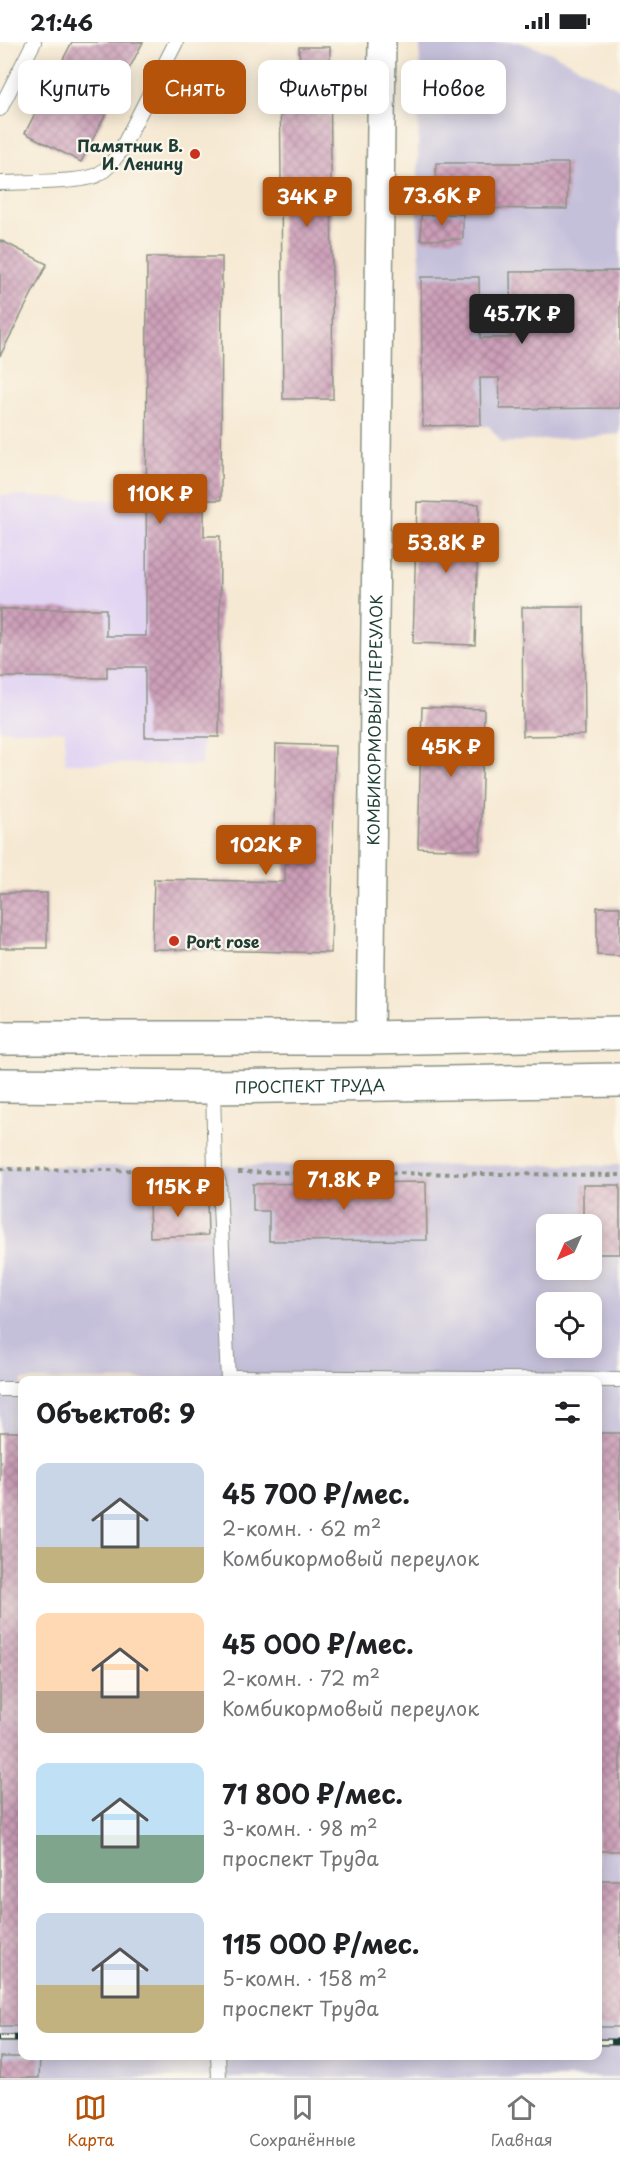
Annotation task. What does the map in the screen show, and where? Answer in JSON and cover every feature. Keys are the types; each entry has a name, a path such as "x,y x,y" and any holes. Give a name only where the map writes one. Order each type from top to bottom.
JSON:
{"main road":[{"path":"0,1038 370,1038 620,1033"},
{"path":"367,1084 370,1038"},
{"name":"ПРОСПЕКТ ТРУДА","path":"0,1084 213,1087 620,1080"}],"street":[{"name":"КОМБИКОРМОВЫЙ ПЕРЕУЛОК","path":"370,1038 382,42"}],"lane":[{"path":"0,109 34,42"},
{"path":"0,183 75,180 95,176 108,168 120,152 176,42"},
{"path":"213,1087 215,1172 219,1183 228,1376"},
{"path":"602,1380 620,1380"},
{"path":"0,1389 18,1389"},
{"path":"218,2060 219,2078"}],"path":[{"path":"0,1169 620,1175"}],"shaded area":[{"path":"420,42 519,42 550,52 620,89 620,434 502,443 489,426 423,426 421,277 417,213 419,114 506,114 506,60 420,60"},
{"path":"0,495 146,501 204,500 204,536 220,536 219,737 202,737 202,765 65,763 65,731 0,730"},
{"path":"620,1165 620,2078 0,2078 0,1166"}],"building":[{"path":"72,42 143,42 131,65 131,60 63,60"},
{"path":"299,47 330,47 330,60 299,60"},
{"path":"35,114 106,114 81,162 25,133"},
{"path":"280,114 331,114 333,399 283,399"},
{"path":"436,163 568,163 567,209 436,208"},
{"path":"463,214 463,239 421,240 421,215"},
{"path":"0,240 47,264 0,356"},
{"path":"147,257 222,257 221,500 204,500 204,536 220,536 219,737 145,737 145,667 107,667 107,678 0,677 0,609 106,609 106,636 146,636"},
{"path":"620,271 620,408 500,409 499,378 480,378 481,425 423,426 421,277 479,277 480,338 511,338 510,272"},
{"path":"417,502 479,504 475,645 413,643"},
{"path":"522,607 584,607 585,735 523,736"},
{"path":"422,707 484,709 480,850 418,848"},
{"path":"276,744 335,746 331,953 152,949 154,879 285,882 286,828 274,827"},
{"path":"0,893 47,893 47,948 0,948"},
{"path":"597,907 620,907 620,956 597,955"},
{"path":"426,1182 427,1240 269,1241 269,1211 253,1211 253,1184"},
{"path":"583,1185 620,1185 620,1254 602,1254 602,1214 583,1214"},
{"path":"207,1200 208,1235 150,1237 149,1201"},
{"path":"0,1432 18,1432 18,2026 0,2026"},
{"path":"602,1433 620,1433 620,1851 602,1851"},
{"path":"602,1880 620,1880 620,2027 602,2027"},
{"path":"0,2057 40,2060 39,2078 0,2078"}],"railway":[{"path":"0,2038 18,2038"},
{"path":"602,2042 620,2042"}],"place":[{"name":"Памятник В. И. Ленину","path":"195,154"},
{"name":"Port rose","path":"174,941"}]}
